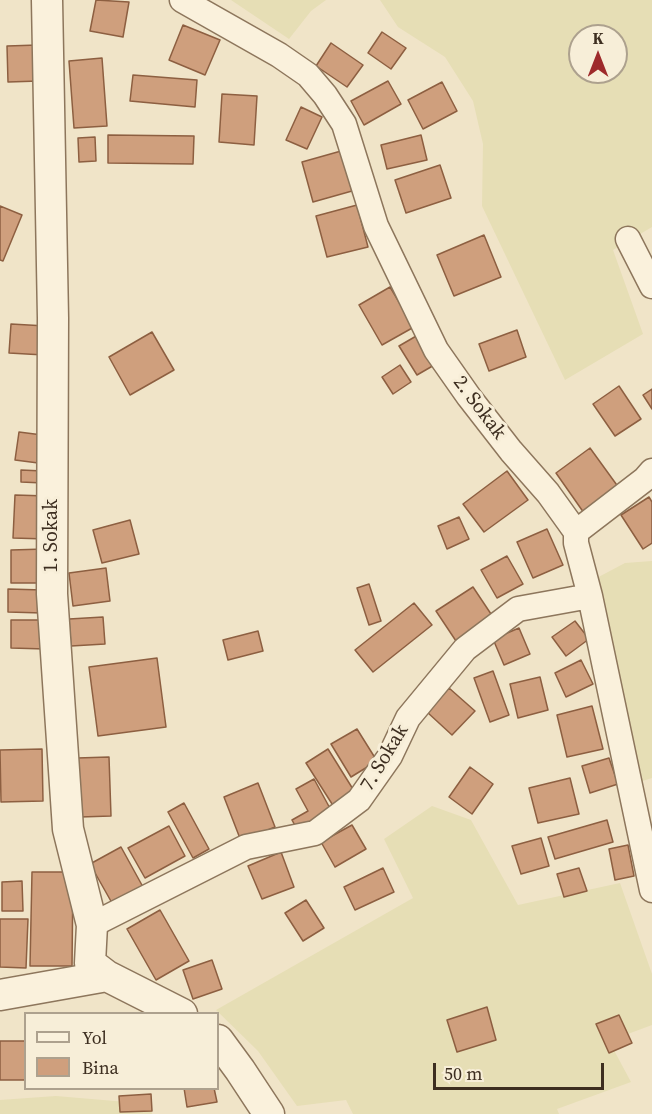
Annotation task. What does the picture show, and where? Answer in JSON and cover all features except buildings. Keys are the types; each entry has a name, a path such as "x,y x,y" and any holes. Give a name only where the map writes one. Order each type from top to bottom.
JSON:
{"street":[{"name":"1. Sokak","path":"47,0 53,318 52,594 68,830 92,925 90,963 107,976 178,1012"},
{"name":"2. Sokak","path":"182,0 216,8 308,75 325,95 344,124 376,226 436,350 469,397 511,451 549,493 576,532 576,543 590,596 652,890"},
{"path":"628,239 652,286"},
{"path":"576,532 645,479 652,471"},
{"name":"7. Sokak","path":"92,925 246,847 315,833 359,800 390,756 408,718 465,649 518,609 590,596"},
{"path":"0,995 107,976"},
{"path":"219,1041 269,1114"}],"shaded area":[{"path":"231,0 326,0 311,11 289,39"},
{"path":"380,0 652,0 652,227 613,250 643,334 565,380 482,206 483,144 473,101 445,57 398,27"},
{"path":"652,561 652,778 639,782 591,581 625,563"},
{"path":"432,806 471,820 518,905 620,883 652,974 652,1025 609,1041 631,1082 557,1109 559,1114 353,1114 346,1100 297,1106 258,1051 216,1010 413,898 384,839"},
{"path":"56,1096 150,1104 152,1114 0,1114 0,1100"}]}
